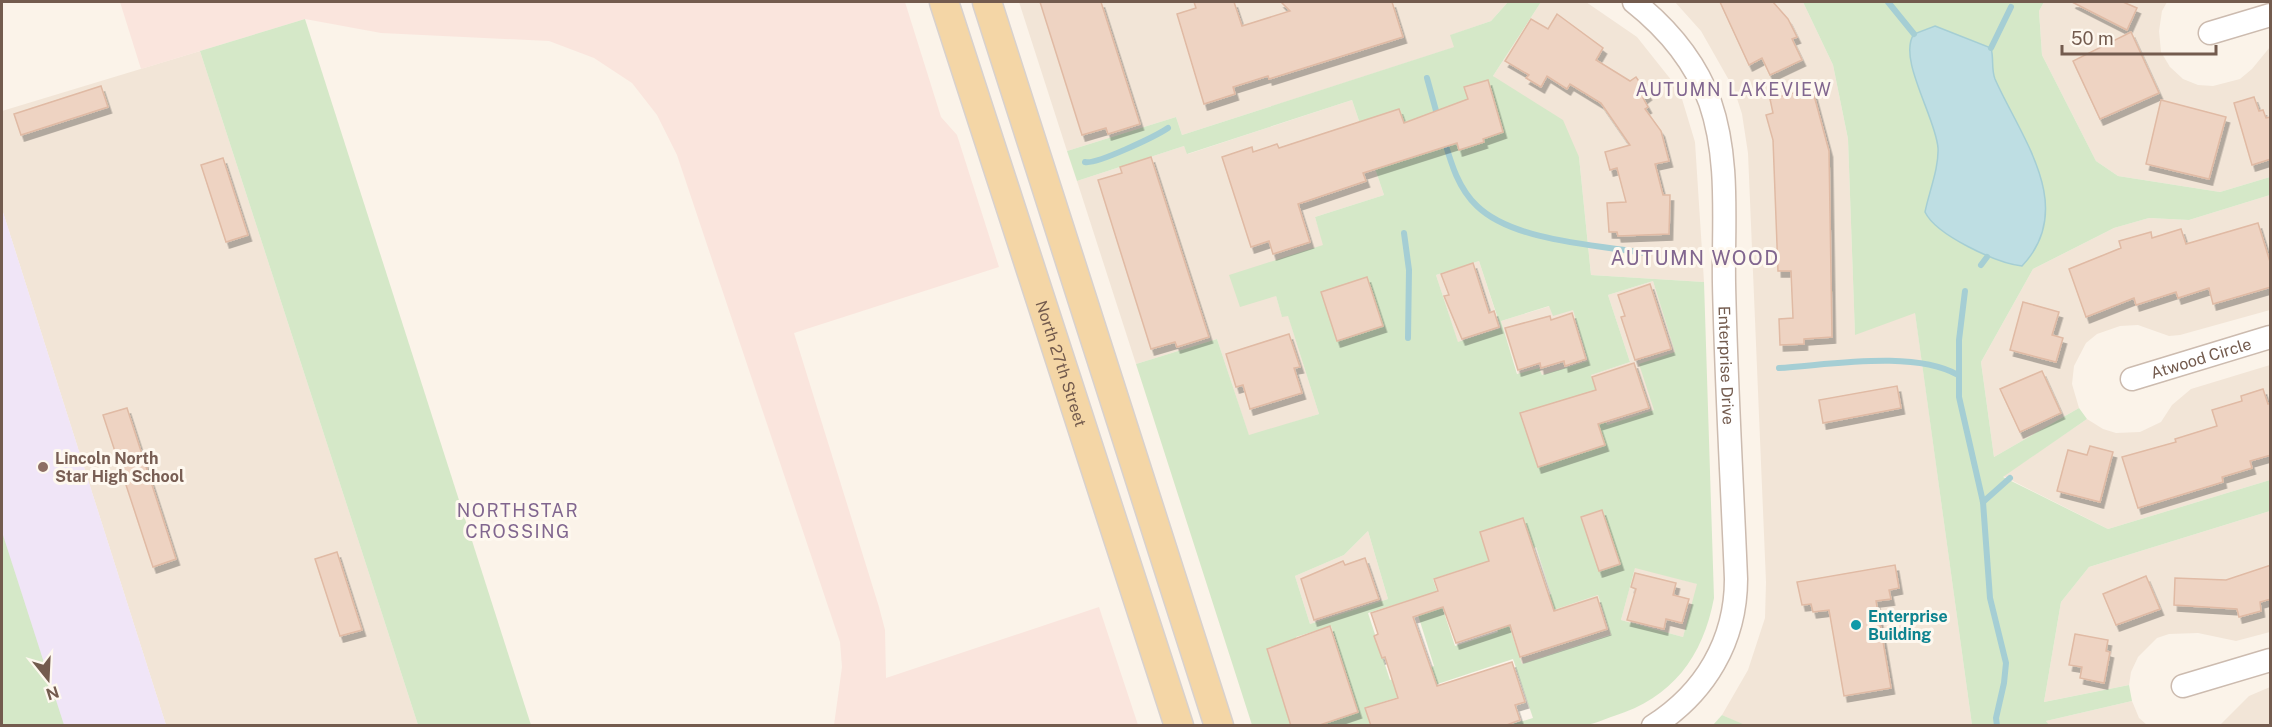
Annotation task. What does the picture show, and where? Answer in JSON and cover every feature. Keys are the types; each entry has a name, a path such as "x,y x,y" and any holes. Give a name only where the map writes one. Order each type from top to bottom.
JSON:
{"main road":[{"name":"North 27th Street","path":"944,2 1179,726"},
{"path":"987,2 1219,726"}],"street":[{"name":"Enterprise Drive","path":"1634,2 1657,21 1687,57 1704,88 1718,134 1724,172 1724,282 1736,579 1730,627 1717,659 1694,694 1653,726"},
{"path":"2210,33 2271,15"},
{"name":"Atwood Circle","path":"2132,380 2271,338"},
{"path":"2183,686 2271,660"}],"shaded area":[{"path":"120,2 905,2 941,117 957,135 999,267 794,333 879,607 885,630 886,678 1099,607 1138,725 834,725 842,667 840,642 677,155 657,115 632,83 594,58 549,41 381,33 305,19 141,69"},
{"path":"1019,2 1508,2 1491,21 1451,35 1455,47 1182,135 1176,117 1067,151"},
{"path":"1541,2 1586,2 1637,37 1672,81 1682,99 1695,142 1704,282 1591,275 1579,157 1493,76"},
{"path":"1675,2 1803,2 1833,65 1848,139 1855,334 1915,312 1972,725 1745,726 1722,715 1748,670 1765,618 1766,582 1748,153 1742,114 1734,89 1701,31"},
{"path":"2044,2 2167,2 2162,11 2159,31 2161,52 2170,67 2183,79 2198,85 2213,86 2240,79 2252,69 2270,47 2270,177 2220,192 2118,176 2096,161 2042,55 2039,11"},
{"path":"200,51 418,725 166,725 2,209 2,111"},
{"path":"1352,100 1384,195 1315,217 1324,245 1276,296 1282,316 1288,315 1319,414 1249,436 1217,339 1136,364 1077,181 1184,146 1188,154"},
{"path":"2270,195 2270,310 2180,335 2169,336 2138,325 2120,326 2097,334 2086,343 2074,366 2072,384 2079,408 1994,457 1981,362 2033,269 2114,228 2149,218 2189,220"},
{"name":"Lincoln North Star High School","path":"2,209 166,725 2,725"},
{"path":"1479,261 1501,329 1458,343 1436,275"},
{"name":"AUTUMN WOOD","path":"1653,281 1676,352 1654,410 1607,425 1590,375 1630,362 1608,295"},
{"path":"1550,306 1573,309 1588,361 1542,375 1539,368 1518,374 1501,321"},
{"path":"2270,365 2270,480 2108,529 2003,476 2087,419 2103,429 2116,433 2140,432 2161,422 2172,405 2191,389"},
{"path":"2270,511 2270,632 2236,641 2198,633 2169,634 2157,638 2138,657 2131,672 2129,685 2044,702 2061,602 2089,567"},
{"path":"1368,531 1388,599 1310,624 1295,576 1344,555"},
{"path":"1635,567 1698,584 1683,637 1621,620"},
{"path":"1598,595 1611,634 1521,664 1509,624"},
{"path":"2270,687 2270,725 2220,725 2249,696"},
{"path":"2132,701 2139,718 2147,725 2049,726 2046,721"}],"green space":[{"path":"1508,2 1541,2 1493,76 1563,120 1579,157 1591,275 1704,282 1714,598 1709,619 1693,657 1668,686 1653,698 1634,708 1591,724 1509,725 1533,718 1513,659 1365,708 1370,725 1252,725 1136,364 1217,339 1249,435 1319,414 1288,316 1282,317 1276,296 1240,307 1229,275 1323,245 1315,217 1384,195 1352,100 1187,154 1184,146 1077,181 1067,151 1176,117 1182,135 1454,47 1450,35 1491,21","holes":["1479,261 1501,328 1458,342 1436,275","1653,281 1675,352 1639,364 1654,410 1607,425 1591,375 1630,362 1608,295","1549,306 1553,316 1573,310 1588,361 1542,375 1539,368 1517,374 1501,321","1368,531 1388,599 1310,624 1295,576 1344,555","1536,547 1551,594 1502,609 1487,563","1475,565 1498,632 1455,646 1433,579","1635,568 1697,584 1683,637 1621,620","1598,595 1611,635 1522,664 1509,625","1413,599 1434,666 1390,680 1368,613","1331,626 1358,712 1324,723 1296,637"]},
{"path":"1803,2 2044,2 2039,11 2042,55 2096,161 2118,176 2220,192 2270,177 2270,195 2189,220 2149,218 2114,228 2033,269 1981,362 1994,457 2079,408 2087,419 2003,477 2108,529 2270,480 2270,511 2089,567 2061,602 2044,702 2129,685 2132,701 2046,721 2049,725 1972,725 1915,313 1855,335 1848,139 1833,65"},
{"path":"305,19 531,725 418,725 200,51"},
{"path":"2,532 64,725 2,725"},
{"path":"1722,715 1745,725 1713,725"}],"water":[{"path":"1935,26 1991,48 1995,79 2039,172 2045,196 2045,220 2038,243 2022,266 1997,260 1968,246 1941,230 1925,212 1935,172 1938,148 1936,135 1914,73 1910,58 1910,45 1914,34"}],"building":[{"path":"1040,2 1101,2 1140,124 1108,134 1106,128 1082,135"},
{"path":"1194,2 1234,2 1242,26 1290,11 1281,2 1392,2 1403,37 1269,79 1268,76 1233,87 1235,94 1204,104 1177,14 1196,8"},
{"path":"1720,2 1773,2 1788,19 1797,37 1792,39 1802,60 1770,75 1762,58 1749,65"},
{"path":"2072,2 2123,2 2137,8 2127,30"},
{"path":"1557,14 1603,48 1596,60 1630,81 1636,77 1648,94 1643,98 1648,107 1645,109 1661,131 1669,161 1655,164 1663,195 1670,195 1669,234 1618,236 1617,232 1609,232 1607,203 1626,202 1617,168 1610,170 1605,152 1630,145 1601,103 1570,84 1567,89 1547,76 1541,87 1526,78 1529,75 1505,61 1531,19 1548,29"},
{"path":"2131,32 2159,93 2100,119 2073,61"},
{"path":"1488,80 1503,132 1483,139 1484,142 1459,150 1457,143 1363,173 1366,181 1298,204 1310,242 1273,254 1269,241 1251,247 1222,157 1252,147 1253,152 1277,144 1279,148 1399,109 1404,123 1468,99 1464,87"},
{"path":"101,86 108,107 21,135 14,114"},
{"path":"1812,88 1829,151 1832,337 1804,339 1804,344 1780,345 1779,319 1793,318 1791,271 1778,271 1773,140 1766,115 1773,113 1770,99"},
{"path":"2254,97 2259,111 2263,110 2266,118 2271,117 2271,159 2252,165 2234,103"},
{"path":"2161,100 2226,117 2209,179 2146,164"},
{"path":"1151,157 1209,337 1177,347 1175,342 1151,349 1098,180 1122,173 1120,167"},
{"path":"223,158 248,235 226,242 201,165"},
{"path":"2258,223 2271,265 2271,287 2213,304 2209,288 2178,298 2176,292 2136,305 2134,298 2086,317 2069,269 2121,248 2119,241 2151,232 2152,238 2181,229 2186,244"},
{"path":"1473,263 1489,313 1494,311 1499,327 1462,339 1444,296 1449,295 1441,274"},
{"path":"1367,277 1383,326 1337,341 1321,292"},
{"path":"1650,284 1671,349 1635,360 1621,317 1625,316 1618,295"},
{"path":"2023,302 2059,312 2052,335 2063,338 2056,362 2010,350"},
{"path":"1572,313 1586,359 1565,366 1564,361 1541,368 1540,363 1518,370 1505,328 1550,316 1551,320"},
{"path":"1289,334 1300,367 1294,368 1302,393 1250,409 1243,385 1236,387 1226,354"},
{"path":"1634,363 1649,408 1598,424 1605,445 1538,467 1520,413 1596,390 1592,377"},
{"path":"2042,371 2061,413 2020,432 2000,389"},
{"path":"1897,386 1901,408 1823,423 1819,400"},
{"path":"2263,389 2268,404 2271,403 2271,455 2250,461 2252,468 2222,477 2223,482 2138,508 2122,457 2176,442 2175,439 2217,426 2212,410 2242,401 2241,396"},
{"path":"127,408 176,559 153,567 103,415"},
{"path":"2090,446 2113,452 2100,502 2057,491 2068,450 2087,455"},
{"path":"1602,510 1620,564 1599,571 1581,517"},
{"path":"1523,518 1554,611 1597,597 1607,629 1520,657 1510,625 1456,643 1443,607 1413,617 1437,686 1512,662 1525,702 1515,705 1520,720 1504,726 1371,726 1365,708 1398,698 1385,657 1382,658 1374,636 1378,634 1371,613 1438,591 1434,579 1489,561 1480,532"},
{"path":"337,552 362,630 340,636 315,559"},
{"path":"1365,558 1379,599 1314,620 1301,579 1343,561 1345,565"},
{"name":"Enterprise Building","path":"1895,565 1899,588 1889,590 1891,599 1876,601 1891,688 1844,696 1829,610 1813,612 1811,604 1802,605 1797,582"},
{"path":"2271,565 2271,599 2260,602 2261,611 2239,617 2237,609 2174,605 2175,578 2226,580"},
{"path":"1635,573 1676,583 1673,595 1689,599 1682,623 1666,619 1664,629 1627,620 1636,589 1631,587"},
{"path":"2146,576 2160,609 2116,625 2103,594"},
{"path":"1330,626 1358,712 1317,726 1291,726 1267,649"},
{"path":"2075,634 2108,640 2106,651 2110,652 2104,683 2080,678 2082,667 2069,665"}],"waterway":[{"path":"1888,2 1914,34"},
{"path":"1991,48 2011,7"},
{"path":"1427,78 1438,118"},
{"path":"1085,162 1113,155 1168,128"},
{"path":"1444,139 1460,183 1470,199 1493,218 1512,227 1556,240 1645,253"},
{"path":"1404,233 1409,270 1408,338"},
{"path":"1981,265 1987,257"},
{"path":"1965,291 1959,340 1959,397 1983,502 1990,598 2006,663 1996,718 1997,726"},
{"path":"1779,368 1846,362 1895,361 1939,367 1958,375"},
{"path":"1983,502 2010,478"}],"place":[{"name":"Lincoln North Star High School","path":"43,467"},
{"name":"Enterprise Building","path":"1856,625"}],"district":[{"name":"AUTUMN LAKEVIEW","path":"1734,89"},
{"name":"AUTUMN WOOD","path":"1695,258"},
{"name":"NORTHSTAR CROSSING","path":"518,520"}]}
